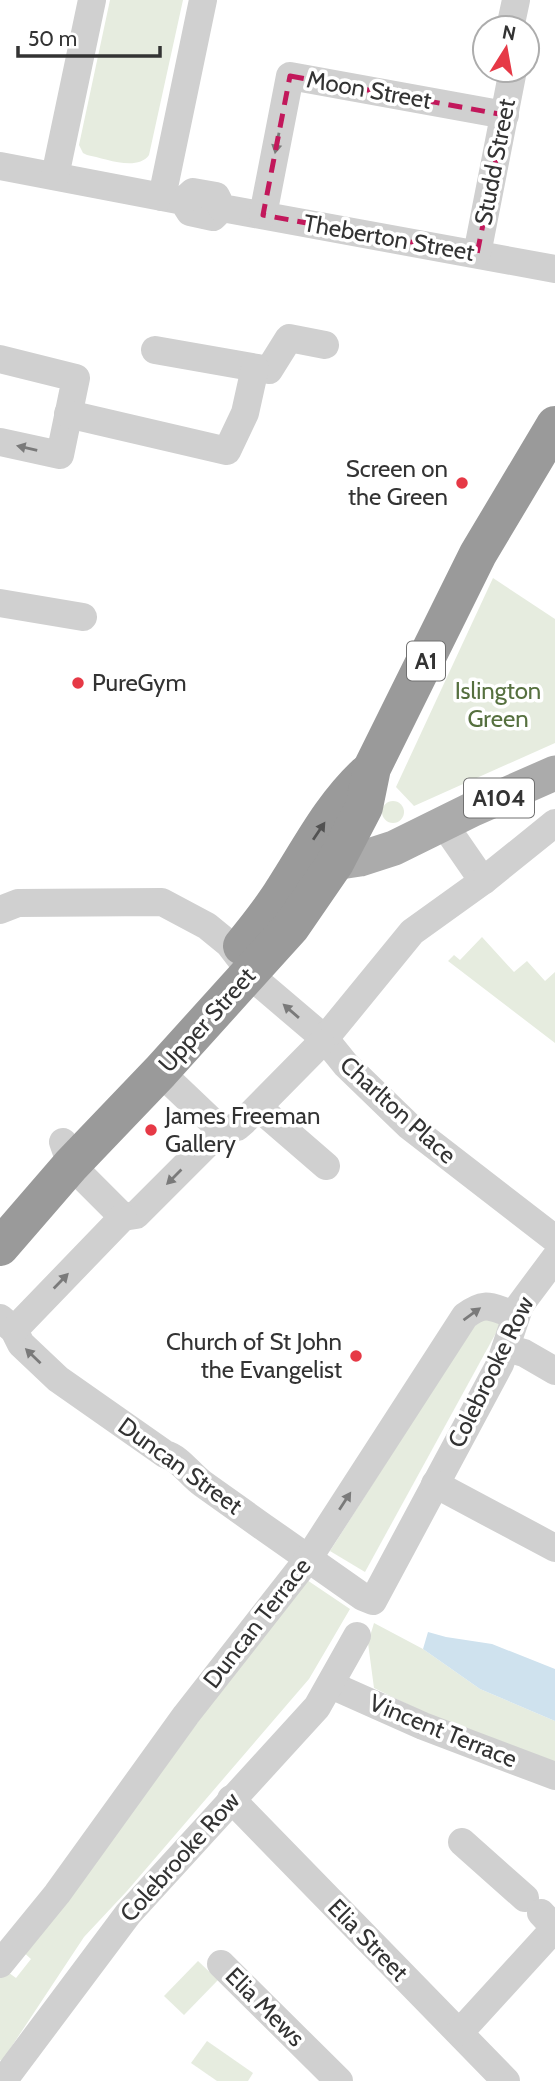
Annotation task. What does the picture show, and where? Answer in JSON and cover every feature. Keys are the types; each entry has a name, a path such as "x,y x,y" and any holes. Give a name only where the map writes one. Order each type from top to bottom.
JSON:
{"highway":[{"name":"Upper Street","path":"0,1247 67,1154 243,963 291,927 335,863 364,807 372,768 478,554 555,425"},
{"name":"Upper Street","path":"0,1214 160,1072 243,963 313,840 344,795 372,768"}],"main road":[{"name":"A104","path":"284,890 317,868 394,848 555,773"}],"street":[{"path":"55,176 92,0"},
{"path":"173,199 203,0"},
{"name":"Moon Street","path":"264,215 290,76 505,115"},
{"name":"Studd Street","path":"477,254 511,84"},
{"name":"Theberton Street","path":"0,166 173,199 193,192 216,197 222,208 555,269"},
{"path":"155,350 269,370 289,338 325,345"},
{"path":"0,359 76,378 60,455 0,442"},
{"path":"68,414 227,451 245,413 255,368"},
{"path":"0,603 83,617"},
{"path":"443,823 483,881"},
{"path":"7,1324 123,1217 136,1216 222,1130 237,1127 259,1108 324,1040 412,932 483,881 555,823"},
{"name":"Charlton Place","path":"0,910 18,903 162,902 206,926 260,983 324,1039 346,1065 409,1126 555,1239"},
{"path":"160,1072 222,1130"},
{"path":"259,1108 326,1166"},
{"path":"67,1154 123,1217"},
{"name":"Colebrooke Row","path":"373,1601 506,1348 516,1315 534,1283 555,1258"},
{"name":"Duncan Terrace","path":"0,1964 57,1894 187,1714 309,1559 465,1316 476,1308 491,1305 516,1315"},
{"name":"Duncan Street","path":"7,1324 21,1344 58,1379 171,1456 193,1476 309,1559 363,1597 373,1601"},
{"path":"506,1348 524,1353 555,1371"},
{"path":"435,1484 555,1548"},
{"name":"Colebrooke Row","path":"4,2081 128,1914 317,1707 357,1636"},
{"name":"Vincent Terrace","path":"331,1685 423,1726 555,1776"},
{"name":"Elia Street","path":"231,1800 506,2081"},
{"path":"460,2032 540,1913 463,1842"},
{"name":"Elia Mews","path":"221,1964 339,2081"}],"highlighted area":[{"path":"290,76 505,115 477,254 263,215"}],"green space":[{"path":"110,0 183,0 149,155 137,163 87,155 79,145"},
{"name":"Islington Green","path":"493,578 555,619 555,743 414,806 396,787"},
{"path":"393,801 403,808 404,812 397,822 393,823 383,816 382,812 389,802"},
{"path":"482,937 514,972 527,961 545,981 555,972 555,1043 448,961 454,955 460,960"},
{"path":"489,1316 502,1322 365,1572 330,1551 477,1320"},
{"path":"304,1578 350,1609 309,1679 127,1891 84,1937 2,2061 0,2060 0,1976 5,1970 16,1978 31,1959 21,1950 130,1814"},
{"path":"374,1623 423,1649 480,1689 555,1721 555,1772 495,1747 374,1688 368,1643"},
{"path":"198,1961 218,1980 184,2015 164,1996"},
{"path":"207,2041 253,2073 248,2081 217,2081 191,2063"}],"water":[{"path":"428,1632 492,1644 555,1669 555,1721 480,1689 423,1649"}],"place":[{"name":"Screen on the Green","path":"462,483"},
{"name":"PureGym","path":"78,683"},
{"name":"James Freeman Gallery","path":"151,1130"},
{"name":"Church of St John the Evangelist","path":"356,1356"}]}
